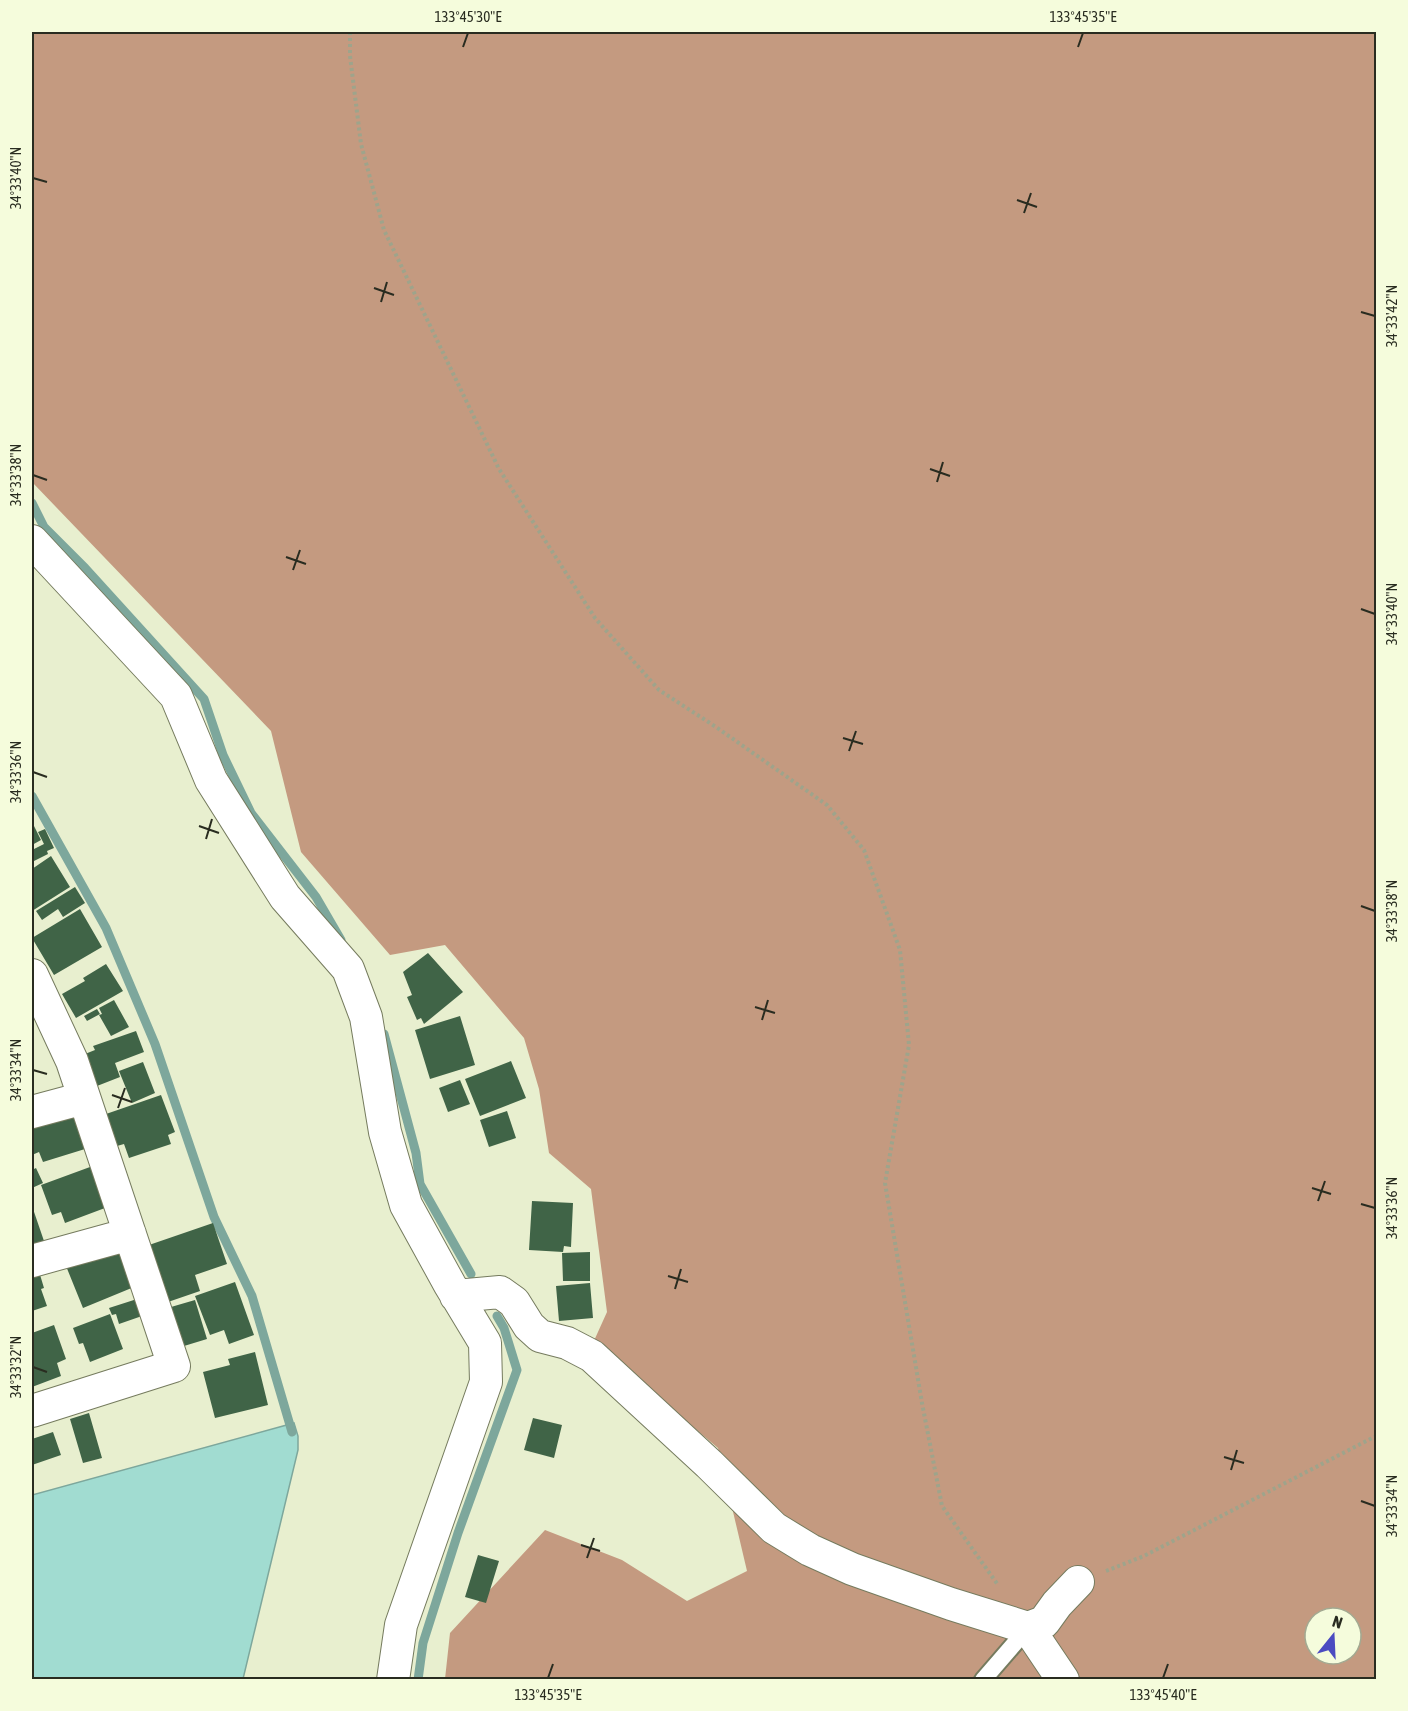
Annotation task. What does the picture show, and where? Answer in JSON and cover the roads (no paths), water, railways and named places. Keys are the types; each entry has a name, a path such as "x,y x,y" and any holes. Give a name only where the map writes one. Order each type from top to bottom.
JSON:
{"street":[{"path":"32,541 176,696 211,780 272,878 285,897 348,969 366,1017 385,1132 406,1205 456,1296 485,1342 486,1382 402,1625 393,1680"},
{"path":"32,975 72,1061 174,1366 32,1411"},
{"path":"32,1112 84,1098"},
{"path":"32,1261 130,1234"},
{"path":"456,1296 500,1292 514,1302 529,1326 540,1336 567,1343 592,1356 709,1464 774,1528 810,1550 852,1569 1028,1628 1044,1622 1078,1582"},
{"path":"1028,1628 1063,1680"}],"lane":[{"path":"982,1680 1028,1628"}],"water":[{"path":"294,1423 298,1436 298,1450 243,1679 32,1679 32,1495"}],"waterway":[{"path":"32,503 44,527 85,568 204,699 223,755 251,813 316,897 341,940"},
{"path":"32,796 106,928 155,1044 214,1217 252,1296 292,1432"},
{"path":"384,1034 416,1153 420,1184 471,1274"},
{"path":"418,1680 423,1643 458,1533 517,1370 504,1328 497,1316"}]}
